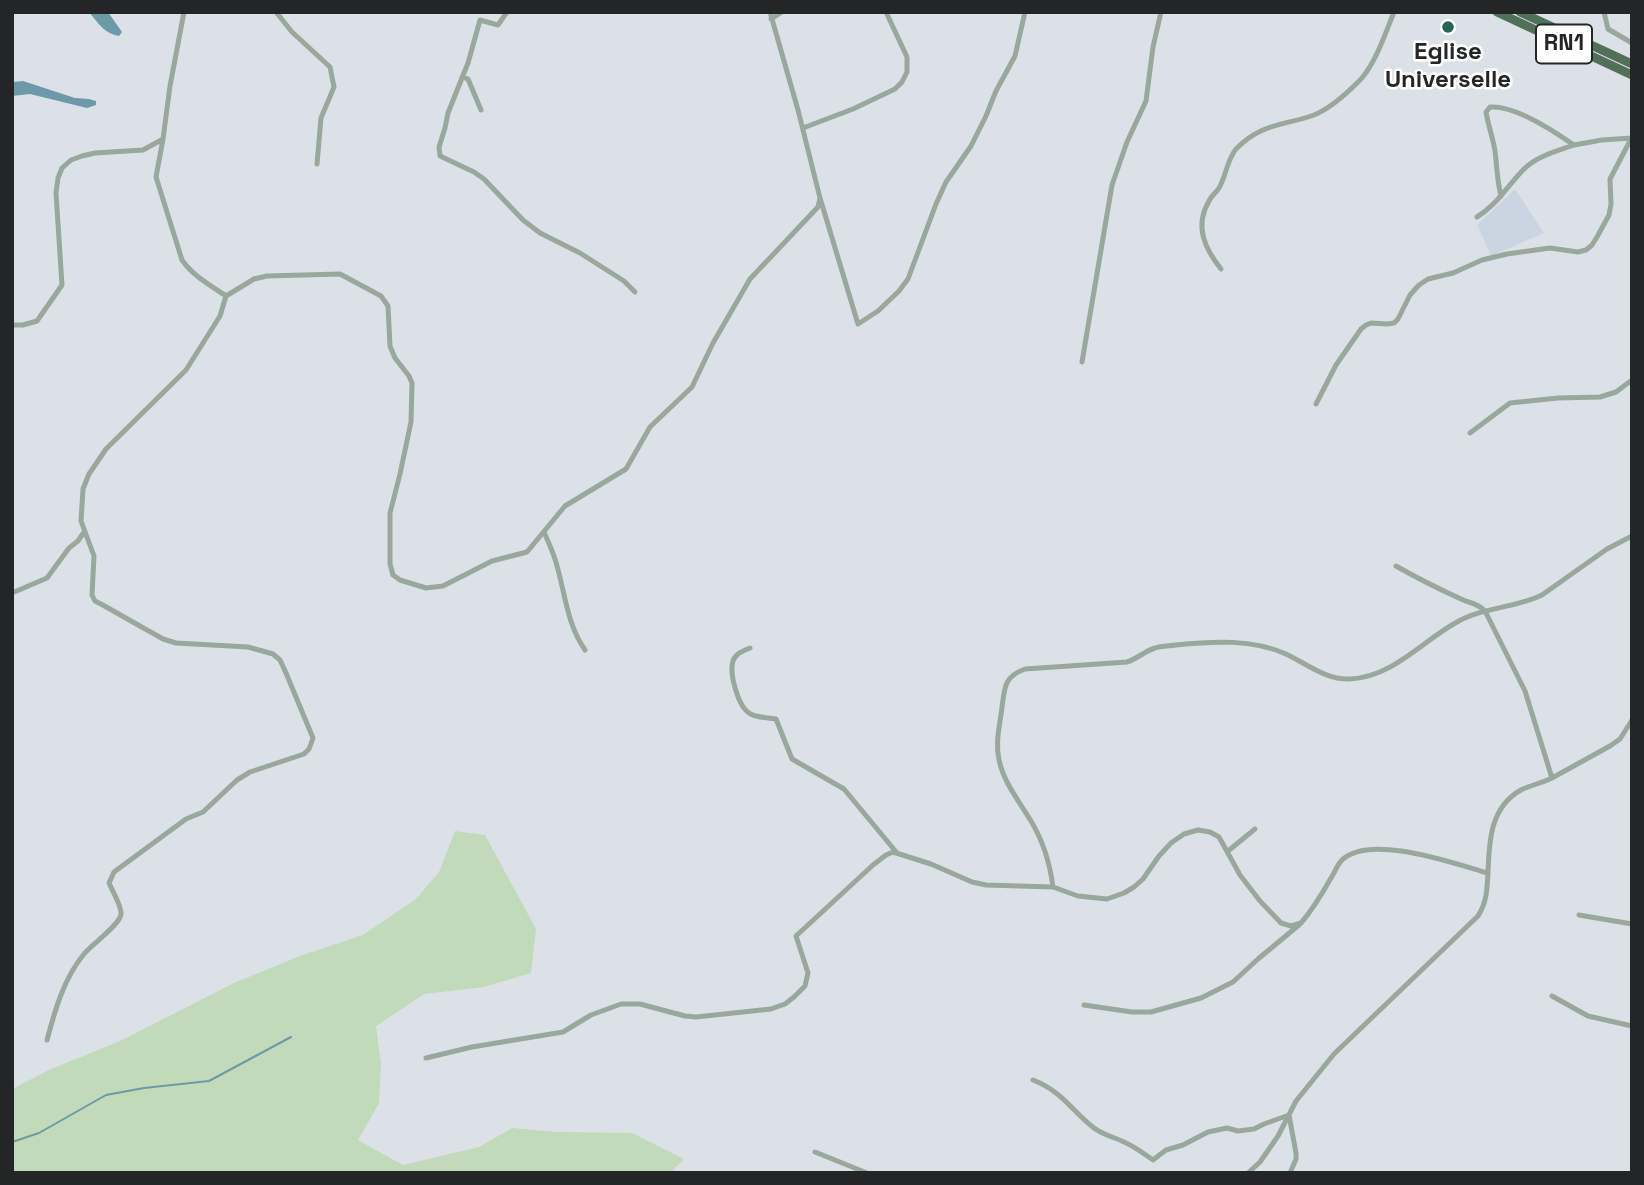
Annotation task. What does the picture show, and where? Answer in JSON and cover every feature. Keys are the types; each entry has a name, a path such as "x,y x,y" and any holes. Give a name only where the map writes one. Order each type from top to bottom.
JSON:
{"highway":[{"name":"RN1","path":"1497,12 1632,75"},
{"name":"RN1","path":"1521,12 1632,64"}],"street":[{"path":"184,12 156,177 182,260 188,269 226,296"},
{"path":"275,12 292,32 330,67 334,87 321,118 317,164"},
{"path":"507,12 498,25 480,20 468,64 448,113 439,147 440,156 474,172 540,233 580,253 624,281 635,292"},
{"path":"782,12 770,16 858,324 878,311 908,279 946,182 971,146 1015,56 1025,12"},
{"path":"803,128 872,100 895,89 902,82 907,72 907,57 886,12"},
{"path":"1082,362 1112,185 1119,162 1146,101 1161,12"},
{"path":"1221,270 1208,254 1200,227 1208,202 1219,188 1234,152 1258,131 1324,110 1358,83 1367,73 1394,12"},
{"path":"1604,12 1608,29 1632,43"},
{"path":"462,77 468,79 481,110"},
{"path":"1500,196 1495,151 1486,112 1489,107 1498,106 1529,118 1574,145"},
{"path":"1477,217 1485,213 1524,168 1538,159 1574,145 1631,137"},
{"path":"1316,404 1336,365 1361,329 1371,323 1394,323 1410,295 1428,279 1453,274 1482,260 1507,254 1550,248 1578,252 1592,245 1609,215 1610,178 1631,137"},
{"path":"12,326 37,321 62,285 56,193 62,168 71,160 82,156 143,150 163,139"},
{"path":"47,1040 55,1010 74,969 83,955 121,916 109,883 114,872 186,819 203,812 237,780 250,772 304,754 312,744 313,738 286,673 273,654 248,647 176,643 163,639 95,601 92,595 94,556 81,521 83,489 89,474 119,435 186,370 220,316 226,296 254,279 267,276 340,274 381,296 388,306 390,346 412,383 411,422 390,513 390,564 393,575 400,580 426,588 443,586 492,561 527,552 565,506 625,469 650,428 692,387 713,343 750,279 812,214 818,207 820,198"},
{"path":"1470,433 1510,403 1600,397 1616,392 1632,380"},
{"path":"12,593 47,579 84,532"},
{"path":"544,532 555,559 569,617 585,650"},
{"path":"1054,887 1050,864 1038,834 1006,780 999,760 997,746 1004,692 1007,680 1014,673 1025,669 1116,664 1137,659 1155,648 1197,643 1232,643 1267,647 1325,674 1352,679 1385,670 1458,621 1542,595 1607,549 1632,536"},
{"path":"1396,566 1463,600 1476,603 1485,611 1525,691 1552,778"},
{"path":"750,648 738,653 733,662 732,677 745,710 750,715 776,719 792,759 844,789 897,853"},
{"path":"1248,1173 1260,1162 1278,1136 1296,1101 1334,1054 1474,921 1485,901 1490,839 1501,807 1512,796 1552,778 1610,746 1620,739 1632,720"},
{"path":"1228,851 1255,829"},
{"path":"426,1058 472,1047 563,1032 591,1015 621,1004 640,1004 696,1017 771,1009 785,1004 800,992 807,980 808,973 796,936 873,865 893,852 931,864 972,882 986,885 1054,887 1079,896 1107,899 1124,893 1143,879 1159,856 1184,834 1198,830 1210,832 1219,837 1240,875 1281,923 1291,926 1301,923"},
{"path":"1084,1005 1151,1012 1201,998 1233,982 1301,923 1344,858 1356,852 1377,848 1394,849 1488,873"},
{"path":"1579,915 1632,924"},
{"path":"1552,996 1588,1016 1632,1026"},
{"path":"1033,1080 1055,1090 1074,1111 1102,1133 1128,1143 1153,1160 1166,1150 1183,1145 1208,1132 1227,1128 1238,1131 1254,1129 1289,1115"},
{"path":"1289,1115 1296,1153 1290,1173"},
{"path":"815,1153 867,1173"}],"shaded area":[{"path":"1515,189 1544,233 1491,256 1477,225"}],"green space":[{"path":"455,831 485,835 536,929 531,973 484,987 424,994 376,1026 381,1064 379,1103 358,1140 403,1165 479,1147 512,1128 557,1132 632,1133 684,1159 670,1173 12,1173 12,1089 49,1070 120,1041 234,983 300,956 363,935 416,899 439,872"}],"water":[{"path":"89,12 108,12 122,32 119,36 110,33"},
{"path":"23,81 75,98 96,101 96,105 87,108 30,94 12,96 12,82"}],"waterway":[{"path":"12,1142 39,1133 106,1095 209,1081 291,1037"}],"place":[{"name":"Eglise Universelle","path":"1448,27"}]}
